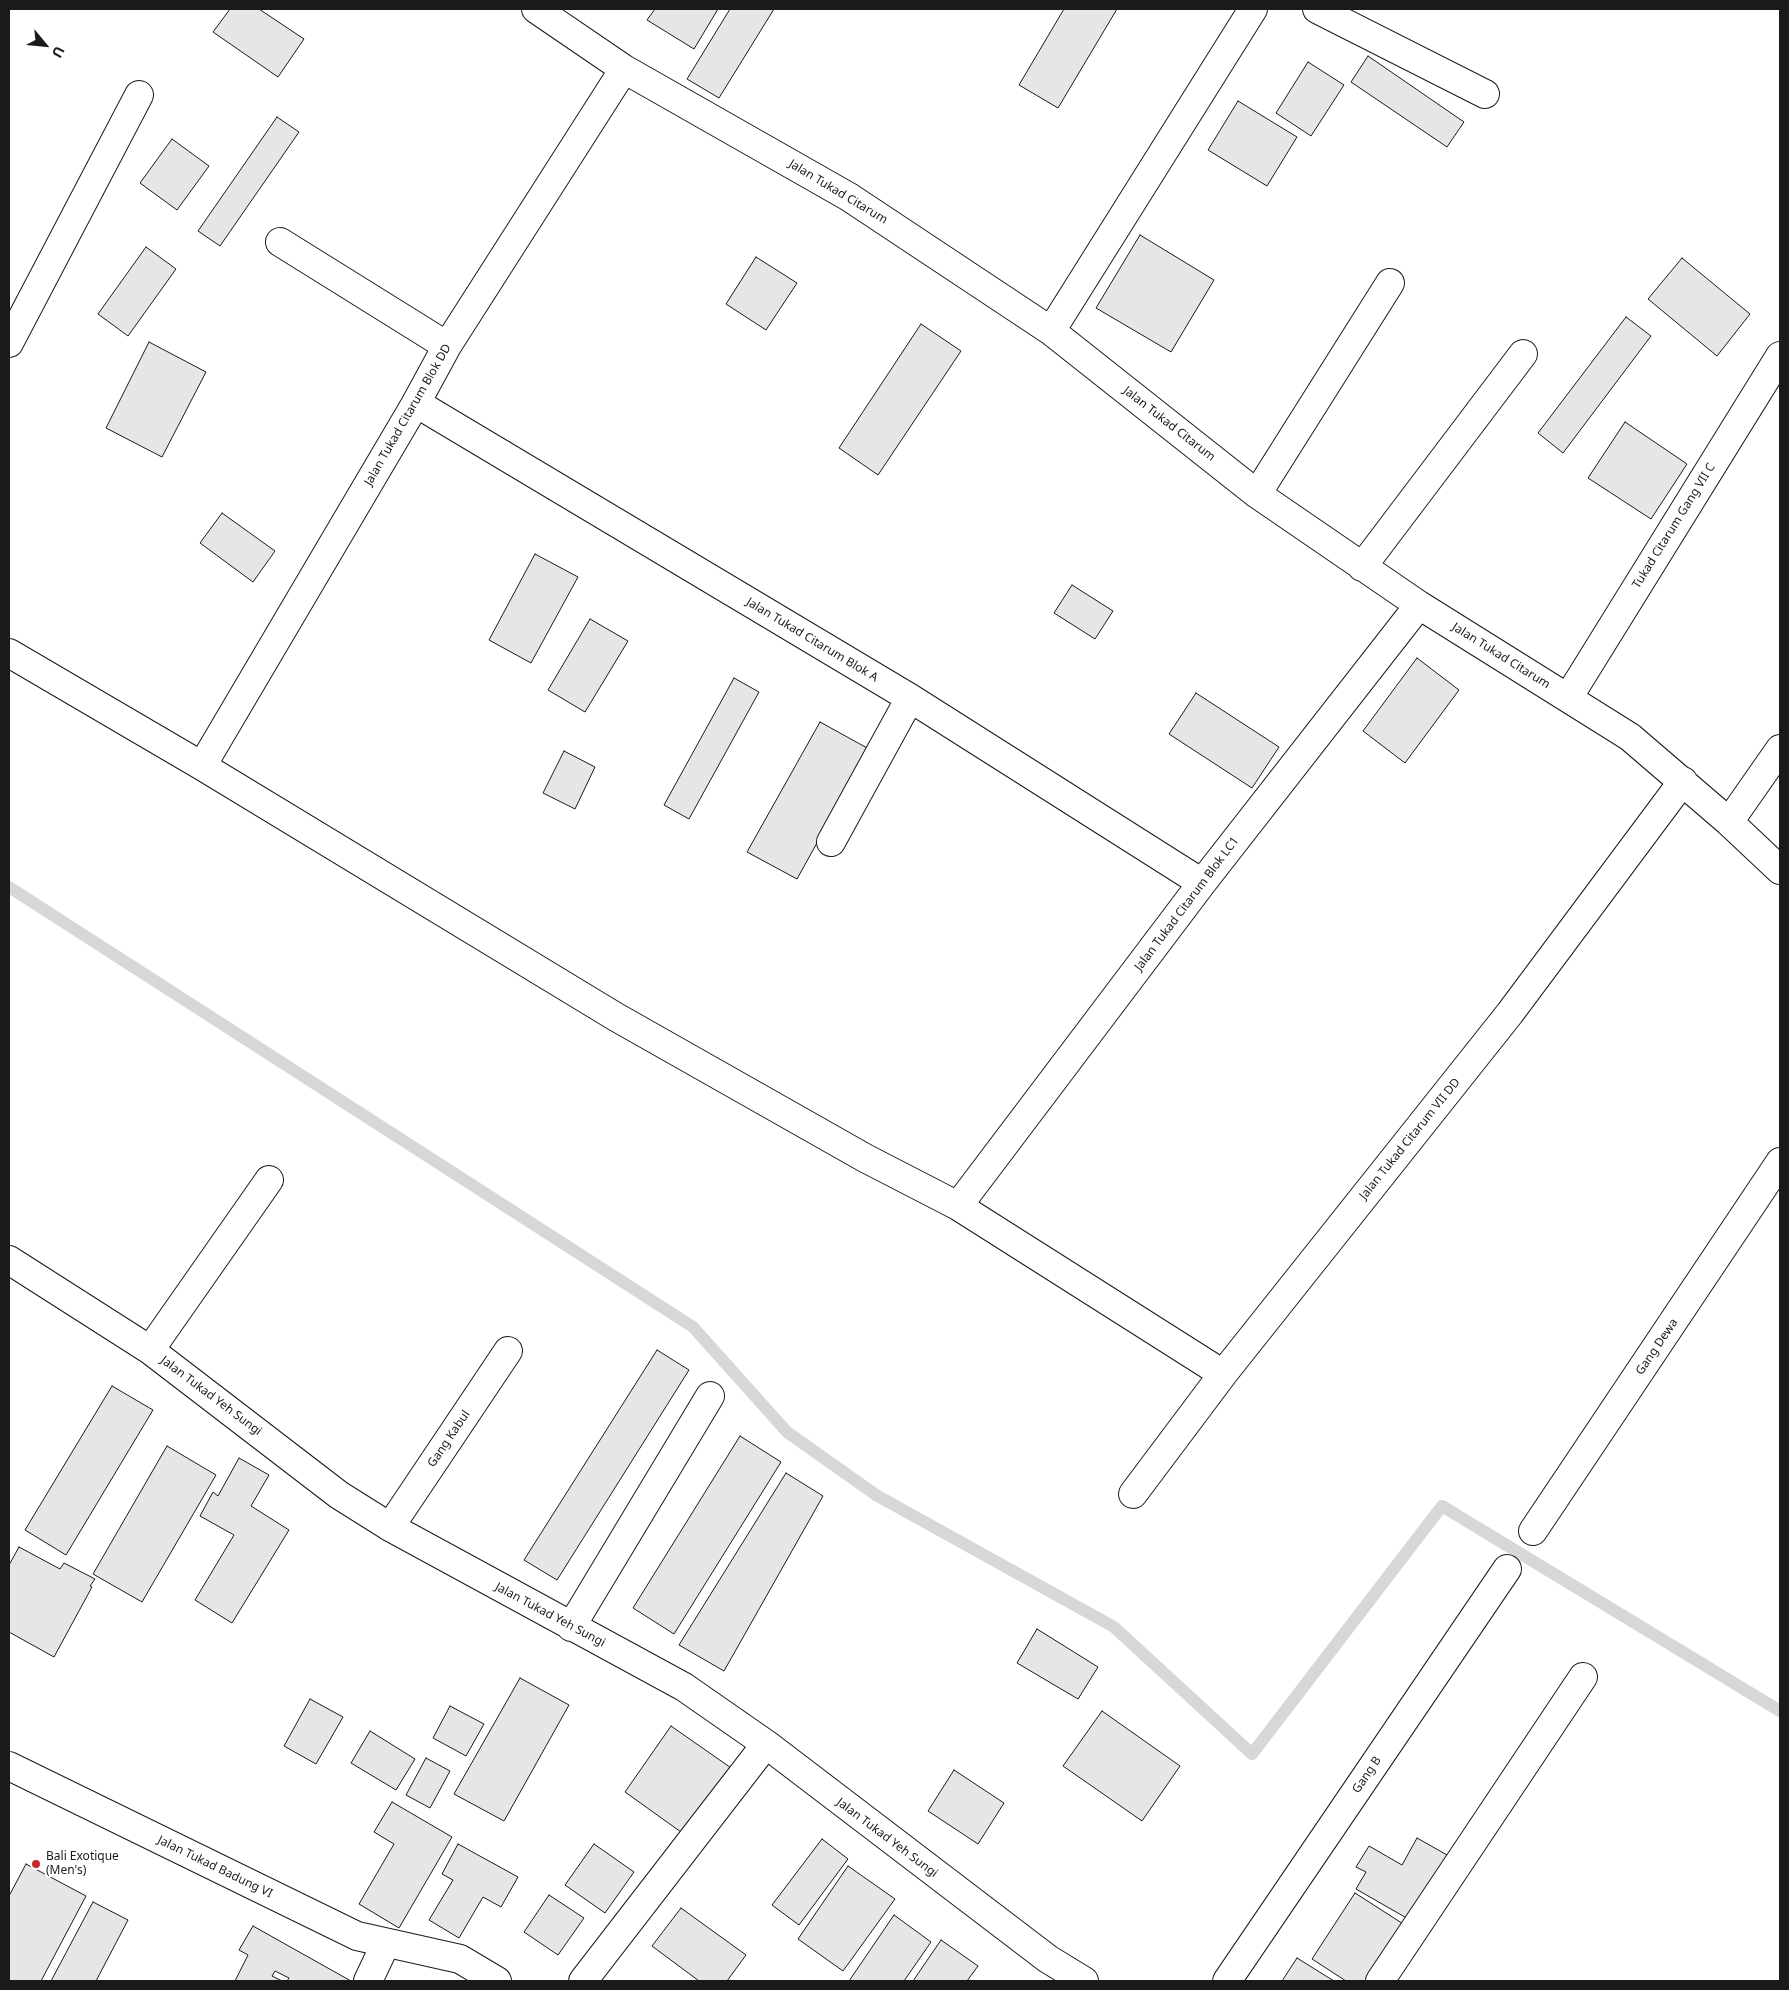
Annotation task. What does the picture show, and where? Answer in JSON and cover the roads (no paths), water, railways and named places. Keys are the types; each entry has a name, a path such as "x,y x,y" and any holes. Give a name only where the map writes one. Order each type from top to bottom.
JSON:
{"street":[{"name":"Jalan Tukad Citarum","path":"536,9 624,69 849,197 1051,330 1257,494 1419,605 1630,737 1683,781 1780,870"},
{"path":"1051,330 1253,9"},
{"path":"1318,9 1485,94"},
{"name":"Jalan Tukad Citarum Blok DD","path":"202,766 416,403 447,346 624,69"},
{"path":"9,343 139,95"},
{"path":"280,242 447,346"},
{"path":"1257,494 1390,283"},
{"path":"1362,567 1523,354"},
{"name":"Tukad Citarum Gang VII C","path":"1568,698 1780,356"},
{"name":"Jalan Tukad Citarum Blok A","path":"416,403 910,698 1202,883"},
{"name":"Jalan Tukad Citarum Blok LC1","path":"958,1206 1202,883 1419,605"},
{"path":"9,653 202,766 616,1017 865,1158 958,1206 1223,1374"},
{"path":"831,842 910,698"},
{"path":"1729,822 1780,749"},
{"name":"Jalan Tukad Citarum VII DD","path":"1133,1494 1223,1374 1510,1013 1683,781"},
{"name":"Gang Dewa","path":"1533,1531 1780,1162"},
{"path":"150,1350 269,1180"},
{"name":"Jalan Tukad Yeh Sungi","path":"9,1260 150,1350 339,1495 390,1528 684,1687 766,1744 1048,1959 1084,1981"},
{"name":"Gang Kabul","path":"390,1528 508,1351"},
{"path":"572,1627 710,1396"},
{"name":"Gang B","path":"1227,1981 1507,1569"},
{"path":"1380,1981 1583,1677"},
{"path":"583,1981 766,1744"},
{"name":"Jalan Tukad Badung VI","path":"9,1766 357,1936 460,1959 497,1981"},
{"path":"368,1981 386,1943"}],"waterway":[{"path":"9,887 693,1327 787,1432 876,1495 1114,1627 1252,1754 1442,1506 1780,1711"}],"place":[{"name":"Bali Exotique (Men's)","path":"36,1864"}]}
